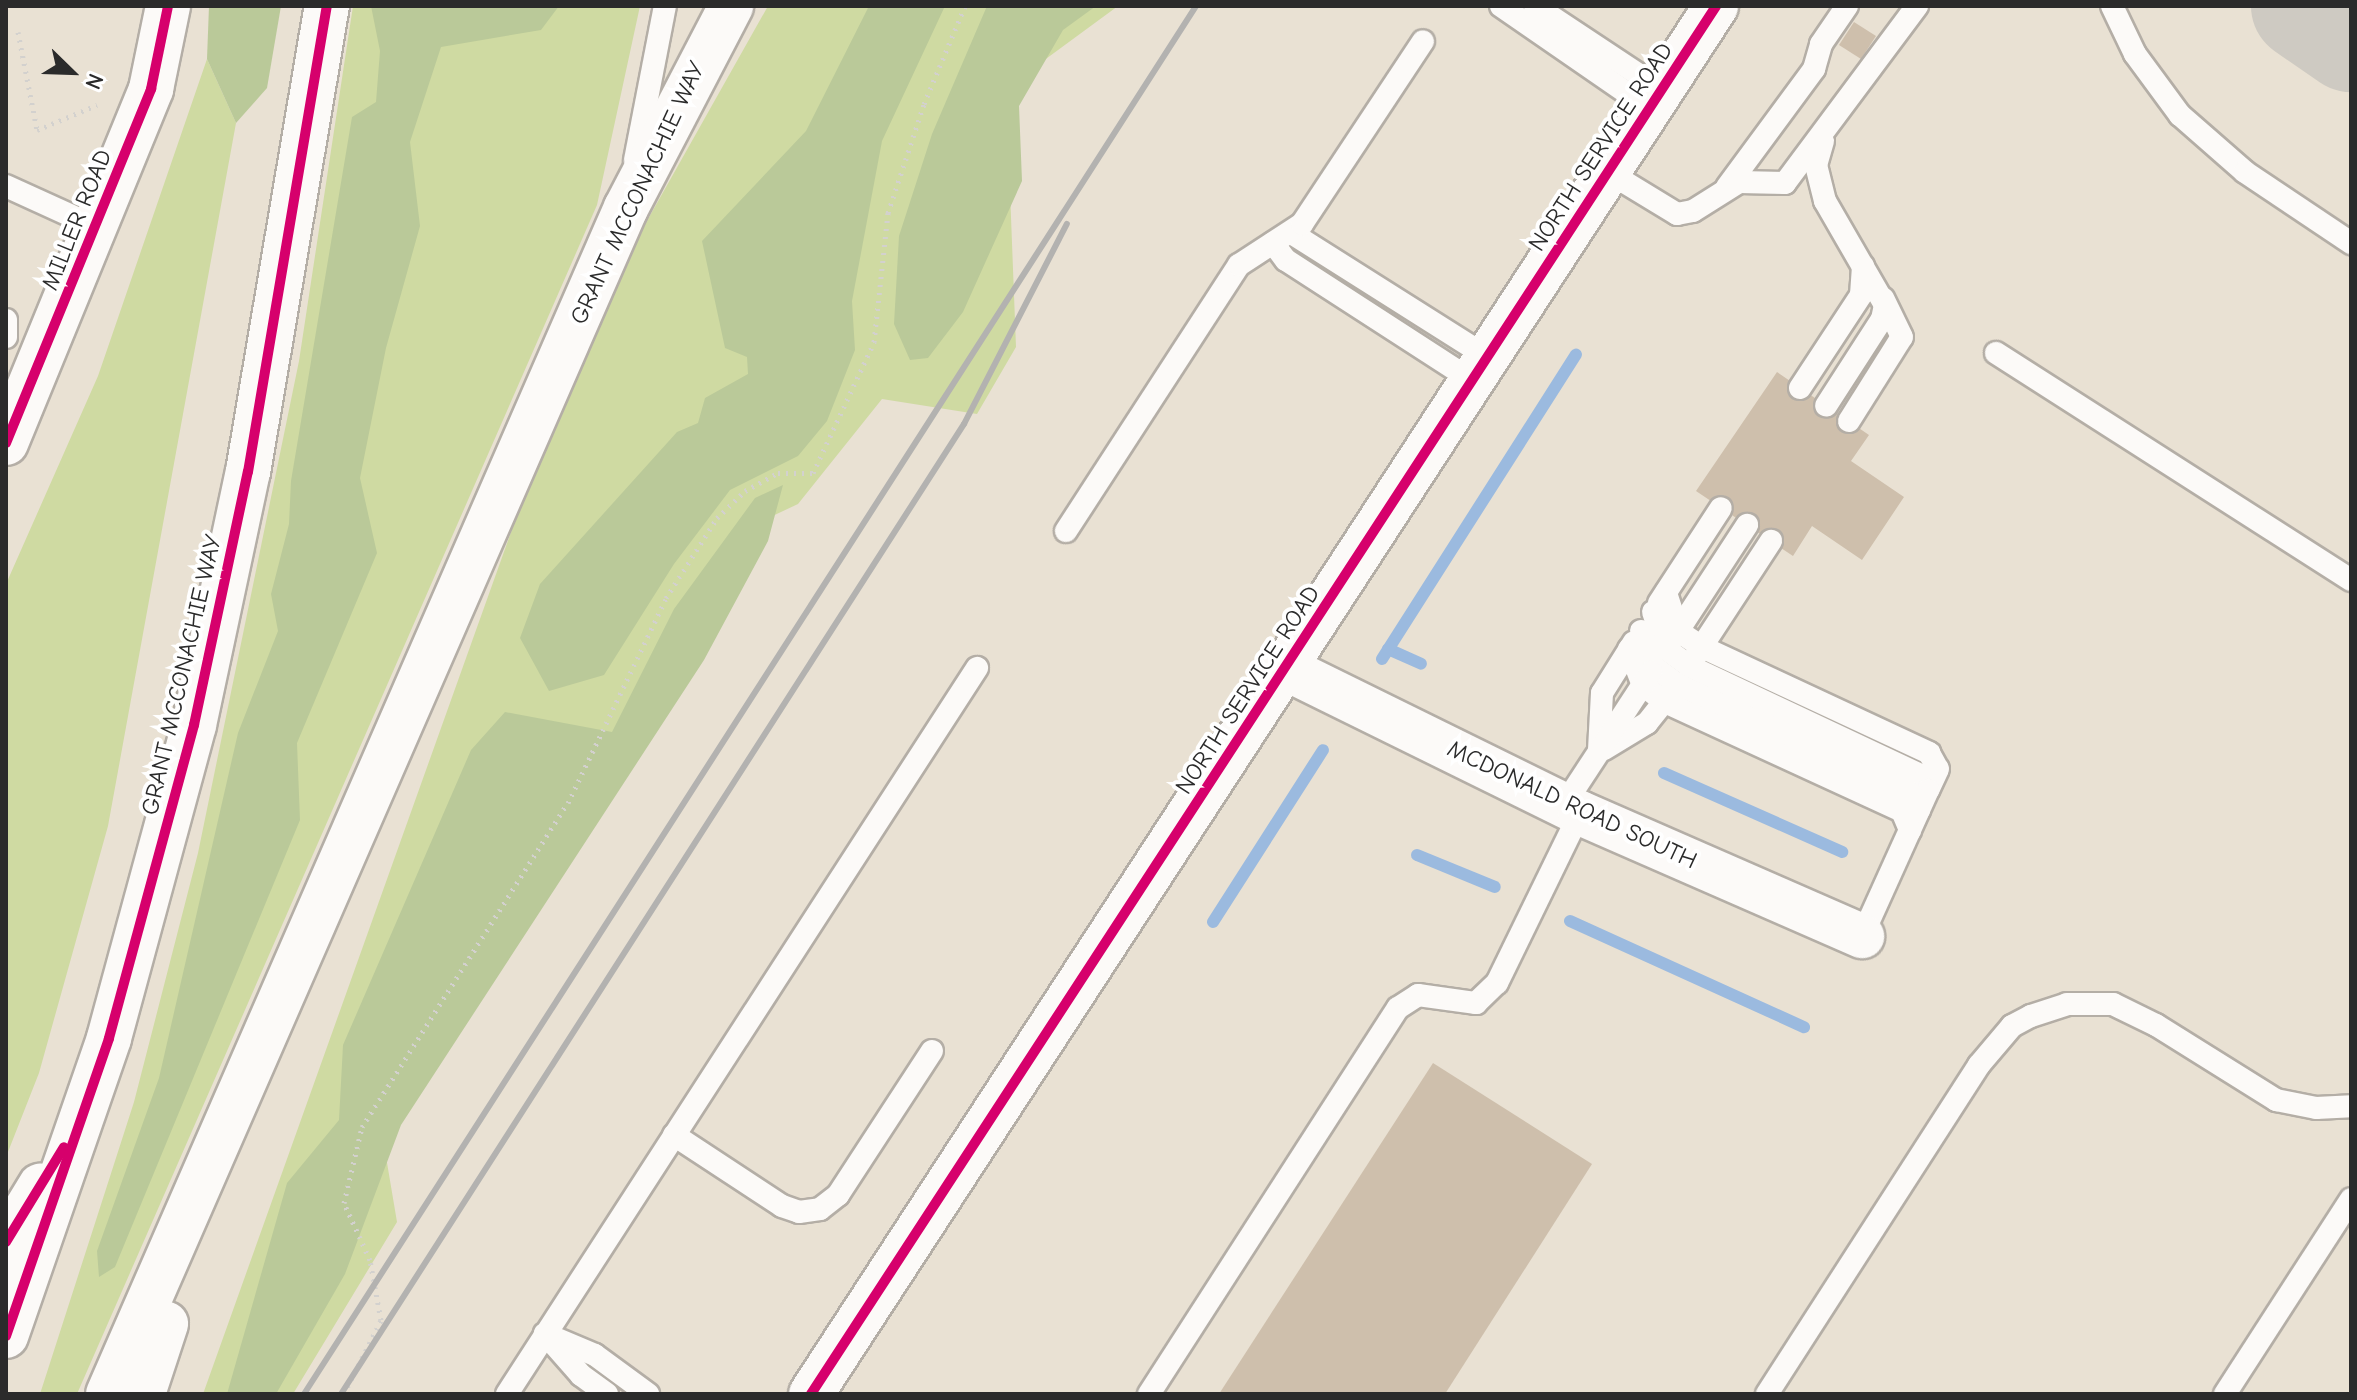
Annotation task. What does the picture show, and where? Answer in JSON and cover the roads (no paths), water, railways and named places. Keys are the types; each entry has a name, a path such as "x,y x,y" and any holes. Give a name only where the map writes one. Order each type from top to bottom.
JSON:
{"main road":[{"name":"MILLER ROAD","path":"6,443 151,89 168,6"},
{"name":"GRANT MCCONACHIE WAY","path":"6,1336 85,1112 142,926 224,592 327,6"},
{"name":"GRANT MCCONACHIE WAY","path":"108,1394 626,208 731,6"},
{"name":"NORTH SERVICE ROAD","path":"811,1394 1716,6"},
{"name":"MCDONALD ROAD SOUTH","path":"1285,668 1572,809 1862,936"},
{"path":"143,1394 267,1028"},
{"path":"6,1242 85,1112"}],"lane":[{"path":"626,208 665,6"},
{"path":"1501,6 1656,99"},
{"path":"1535,6 1656,99"},
{"path":"1608,172 1677,214 1693,211 1727,187 1814,69 1821,44 1847,6"},
{"path":"1727,187 1785,183 1917,6"},
{"path":"2112,6 2135,54 2180,115 2245,172 2351,243"},
{"path":"1066,531 1239,265 1283,238 1423,41"},
{"path":"1828,125 1816,165 1819,182 1834,220 1883,298 1902,337 1849,421"},
{"path":"6,186 96,227"},
{"path":"1283,238 1286,260 1481,369"},
{"path":"1800,388 1861,295 1863,266"},
{"path":"1826,406 1882,319 1883,298"},
{"path":"6,320 6,337"},
{"path":"1996,353 2351,580"},
{"path":"1597,755 1602,693 1721,508"},
{"path":"1149,1394 1398,1008 1418,995 1476,1003 1497,983 1597,755 1747,525"},
{"path":"1597,755 1647,723 1683,675 1771,541"},
{"path":"1647,621 1660,658 1683,675 1902,811 1919,810"},
{"path":"1647,621 1660,658 1683,675 1920,773 1919,810 1862,936"},
{"path":"507,1394 977,668"},
{"path":"1767,1394 1979,1065 2012,1026 2031,1016 2067,1004 2113,1004 2156,1025 2276,1100 2316,1108 2351,1106"},
{"path":"674,1135 782,1206 799,1212 820,1209 838,1195 932,1051"},
{"path":"2225,1394 2351,1199"},
{"path":"545,1334 581,1375 607,1394"},
{"path":"545,1334 595,1355 648,1394"}],"waterway":[{"path":"1382,659 1576,355"},
{"path":"1388,649 1421,664"},
{"path":"1213,922 1323,750"},
{"path":"1664,773 1842,852"},
{"path":"1417,855 1495,887"},
{"path":"1570,921 1804,1027"}],"railway":[{"path":"304,1394 1196,6"},
{"path":"341,1394 964,424 1067,224"}]}
